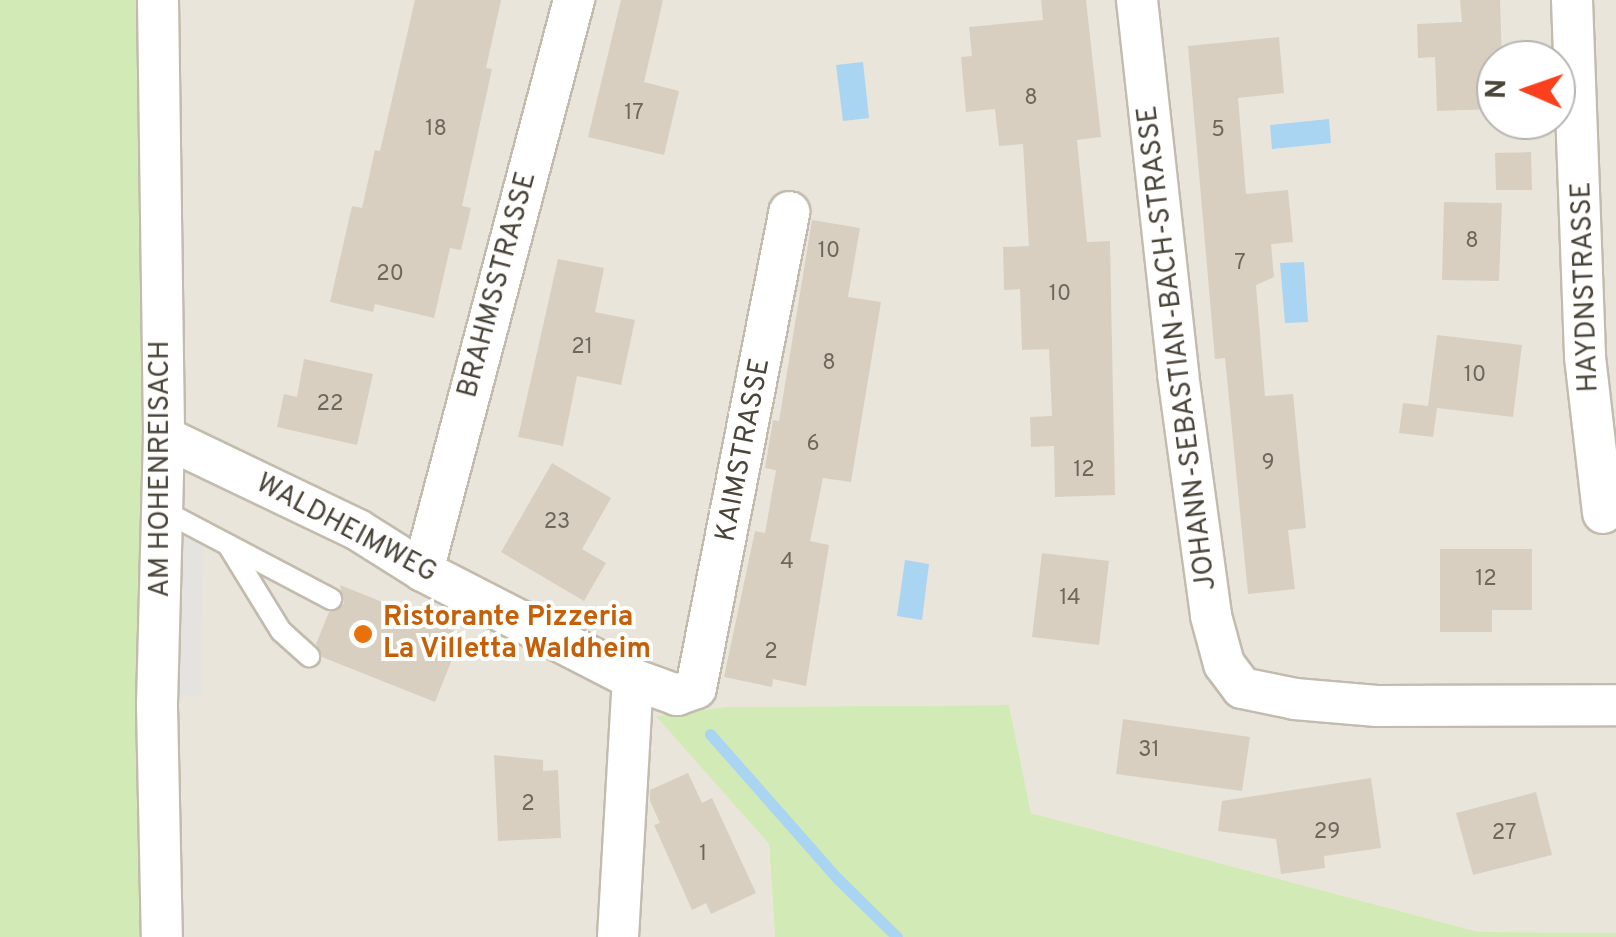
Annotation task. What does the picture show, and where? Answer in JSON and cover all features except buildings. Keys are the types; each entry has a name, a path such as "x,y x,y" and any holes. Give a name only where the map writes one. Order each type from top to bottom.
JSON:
{"street":[{"name":"AM HOHENREISACH","path":"158,0 164,437 157,706 162,937"},
{"name":"BRAHMSSTRASSE","path":"424,571 574,0"},
{"name":"JOHANN-SEBASTIAN-BACH-STRASSE","path":"1137,0 1178,374 1211,616 1224,664 1242,688 1295,699 1377,706 1518,709 1616,705"},
{"name":"HAYDNSTRASSE","path":"1572,0 1586,358 1603,513"},
{"name":"KAIMSTRASSE","path":"696,688 789,212"},
{"name":"WALDHEIMWEG","path":"164,437 358,530 424,571 633,679 677,695 696,688"},
{"path":"618,937 633,679"}],"lane":[{"path":"164,511 331,599"},
{"path":"227,544 281,630 310,656"}],"shaded area":[{"path":"154,0 1616,0 1616,933 1479,932 1031,813 1009,705 725,707 657,716 769,844 775,937 149,937"},
{"path":"172,536 204,537 201,697 169,696"}],"green space":[{"path":"0,0 140,0 161,937 0,937"},
{"path":"1009,705 1031,813 1479,932 1616,933 1616,937 775,937 769,844 656,716 725,707"}],"water":[{"path":"863,62 869,118 843,121 836,65"},
{"path":"1329,119 1331,143 1272,149 1270,125"},
{"path":"1304,262 1308,322 1285,323 1280,263"},
{"path":"905,560 929,564 922,620 897,616"}],"waterway":[{"path":"710,734 838,879 897,937"}],"place":[{"name":"Ristorante Pizzeria La Villetta Waldheim","path":"363,634"}]}
